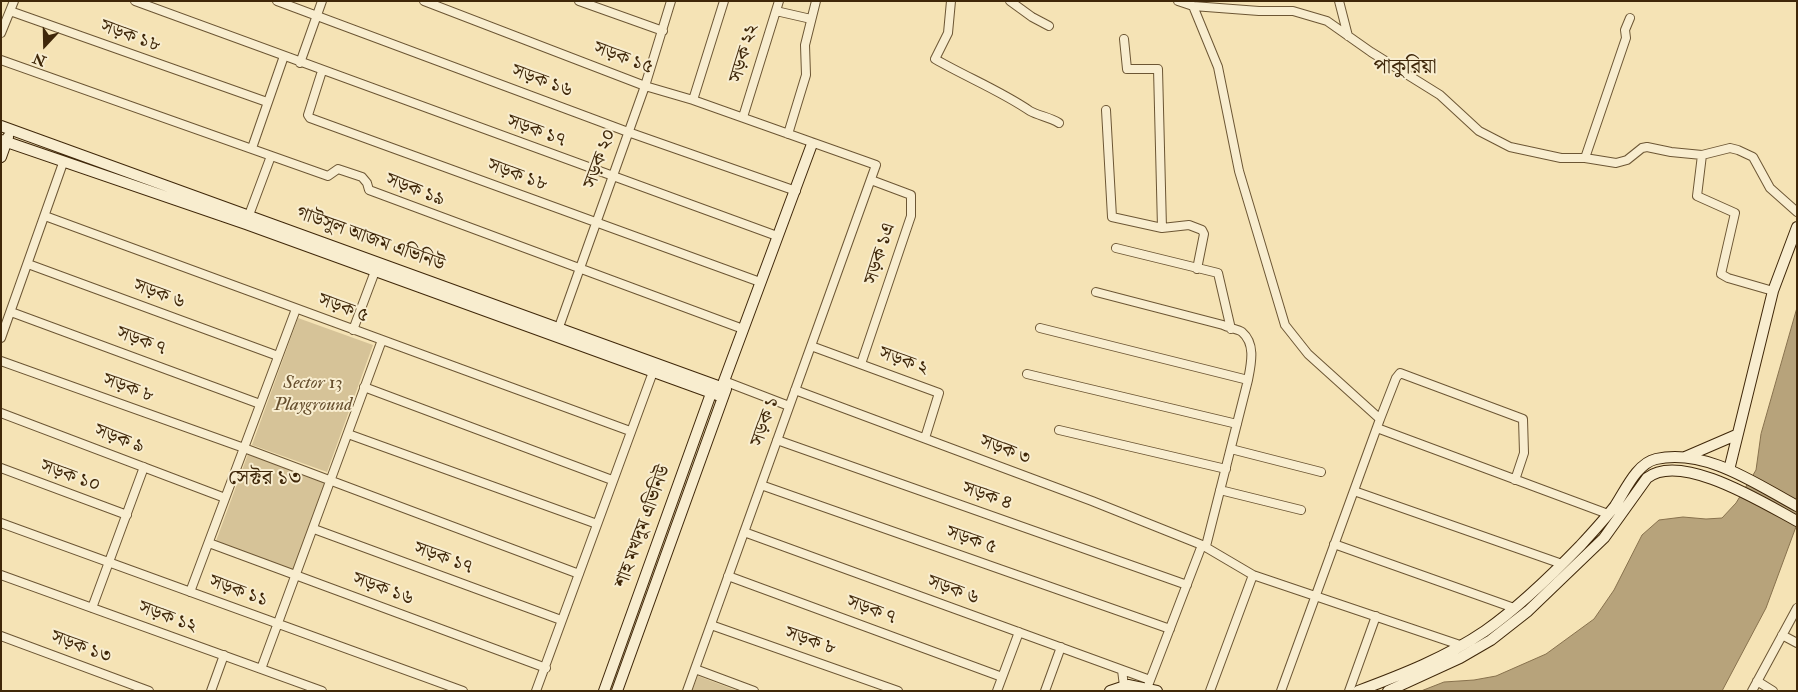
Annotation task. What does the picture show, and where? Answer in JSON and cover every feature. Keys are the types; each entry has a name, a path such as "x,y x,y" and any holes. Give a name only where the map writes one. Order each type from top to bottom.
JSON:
{"street":[{"path":"1,33 14,1"},
{"name":"সড়ক ১৭","path":"135,1 300,63 777,236"},
{"name":"সড়ক ১৬","path":"277,1 628,132 796,191"},
{"path":"300,63 322,1"},
{"name":"সড়ক ১৫","path":"424,1 645,86 743,117 812,144 876,165"},
{"path":"578,1 663,31"},
{"name":"সড়ক ২০","path":"559,327 578,269 645,86 671,1"},
{"path":"693,100 724,1"},
{"name":"সড়ক ২২","path":"743,117 779,1"},
{"path":"788,134 806,75 806,46 816,1"},
{"path":"952,1 948,33 935,59 994,92 1058,123"},
{"path":"1010,1 1032,18 1050,26"},
{"path":"1178,1 1194,6 1259,11 1293,10 1327,21 1371,52 1440,95 1479,131 1510,147 1561,158 1585,158 1622,162 1642,148 1647,147 1702,155 1730,148 1748,153 1760,167 1770,188 1797,212"},
{"path":"1339,1 1348,36"},
{"path":"1194,6 1218,66 1239,171 1285,325 1308,354 1380,419"},
{"path":"776,10 811,19"},
{"name":"সড়ক ১৮","path":"10,11 267,102"},
{"path":"1585,158 1611,86 1610,81 1626,38 1625,30 1630,18"},
{"path":"1124,39 1127,69 1158,69 1162,228"},
{"path":"252,148 284,56"},
{"name":"সড়ক ১৯","path":"1,60 328,176 338,169 362,177 367,183 368,190 743,330"},
{"name":"সড়ক ১৮","path":"322,71 308,115 310,118 760,282"},
{"path":"1106,110 1112,217 1162,228 1189,225 1202,230 1204,234 1197,270"},
{"path":"1,157 6,127"},
{"name":"গাউসুল আজম এভিনিউ","path":"6,127 249,215 376,266 653,372 720,389"},
{"name":"গাউসুল আজম এভিনিউ","path":"4,141 63,163 559,327 720,389"},
{"name":"শাহ মখদুম এভিনিউ","path":"604,691 665,520 720,389 777,236 796,191 812,144"},
{"path":"1702,155 1697,196 1735,213 1721,274 1728,278 1773,291"},
{"path":"249,215 271,156"},
{"path":"1,338 63,163"},
{"name":"সড়ক ১","path":"687,691 876,165"},
{"name":"সড়ক ১এ","path":"861,364 910,216 911,195 871,180"},
{"name":"সড়ক ৫","path":"45,216 630,430"},
{"path":"1732,471 1736,435 1773,291 1797,227"},
{"path":"1116,248 1219,275 1231,328"},
{"name":"সড়ক ৬","path":"28,264 278,356"},
{"path":"353,330 376,266"},
{"path":"1096,292 1241,331 1249,340 1252,358 1238,424 1204,545 1170,629 1152,686 1117,689 1122,670"},
{"path":"190,592 296,309"},
{"name":"সড়ক ৭","path":"11,312 260,404"},
{"path":"1040,328 1248,380"},
{"path":"261,669 332,481 382,340"},
{"name":"সড়ক ২","path":"811,346 939,394 925,438"},
{"name":"সড়ক ৮","path":"1,361 244,448"},
{"path":"536,691 546,668 630,430 653,372"},
{"path":"1281,691 1380,419 1396,378 1400,373 1520,418 1524,422 1524,453 1515,480"},
{"path":"1027,374 1238,424"},
{"path":"364,387 612,480"},
{"path":"720,389 789,406"},
{"name":"শাহ মখদুম এভিনিউ","path":"618,690 677,524 720,389"},
{"name":"সড়ক ৩","path":"795,390 1204,545 1253,575 1460,645"},
{"name":"সড়ক ৯","path":"1,413 225,498"},
{"path":"1377,428 1608,514"},
{"path":"1059,430 1226,469"},
{"path":"348,434 597,524"},
{"path":"1680,458 1736,435"},
{"name":"সড়ক ৪","path":"777,440 1187,584"},
{"path":"244,448 579,574"},
{"path":"1231,449 1321,472"},
{"path":"1358,691 1398,676 1484,632 1514,608 1562,564 1608,514 1645,464 1654,459 1680,458 1732,471 1797,506"},
{"path":"92,608 144,467"},
{"name":"সড়ক ১০","path":"1,468 126,515"},
{"path":"1388,691 1460,658 1490,640 1528,611 1604,538 1634,495 1652,474 1661,471 1680,472 1726,483 1797,522"},
{"name":"সড়ক ৫","path":"761,485 1170,629"},
{"path":"1220,490 1301,510"},
{"path":"1354,491 1562,564"},
{"path":"665,520 677,524"},
{"name":"সড়ক ১১","path":"1,523 463,691"},
{"name":"সড়ক ১৭","path":"314,529 562,620"},
{"name":"সড়ক ৬","path":"744,532 1122,670 1152,686"},
{"name":"সড়ক ১৬","path":"209,543 546,668"},
{"path":"1334,544 1514,608"},
{"name":"সড়ক ১২","path":"1,575 322,691"},
{"path":"1210,691 1253,575"},
{"name":"সড়ক ৭","path":"728,576 1002,677"},
{"path":"1752,691 1797,608"},
{"path":"1348,691 1376,616"},
{"name":"সড়ক ৮","path":"710,625 898,691"},
{"path":"997,691 1019,632"},
{"path":"1782,635 1797,643"},
{"name":"সড়ক ১৩","path":"1,636 149,691"},
{"path":"1045,691 1061,647"},
{"path":"211,691 224,655"},
{"path":"694,669 754,691"},
{"path":"1757,681 1773,691"}],"green space":[{"name":"Sector 13 Playground","path":"298,318 373,345 327,472 252,445"},
{"path":"248,454 326,483 294,570 216,541"},
{"path":"698,676 738,691 692,691"}],"shaded area":[{"path":"1797,308 1797,524 1766,608 1722,691 1421,691 1444,682 1496,676 1546,654 1594,619 1614,590 1642,535 1659,520 1683,517 1722,518 1736,503 1756,470 1761,434"}],"district":[{"name":"পাকুরিয়া","path":"1405,68"},
{"name":"সেক্টর ১৩","path":"265,479"}]}
